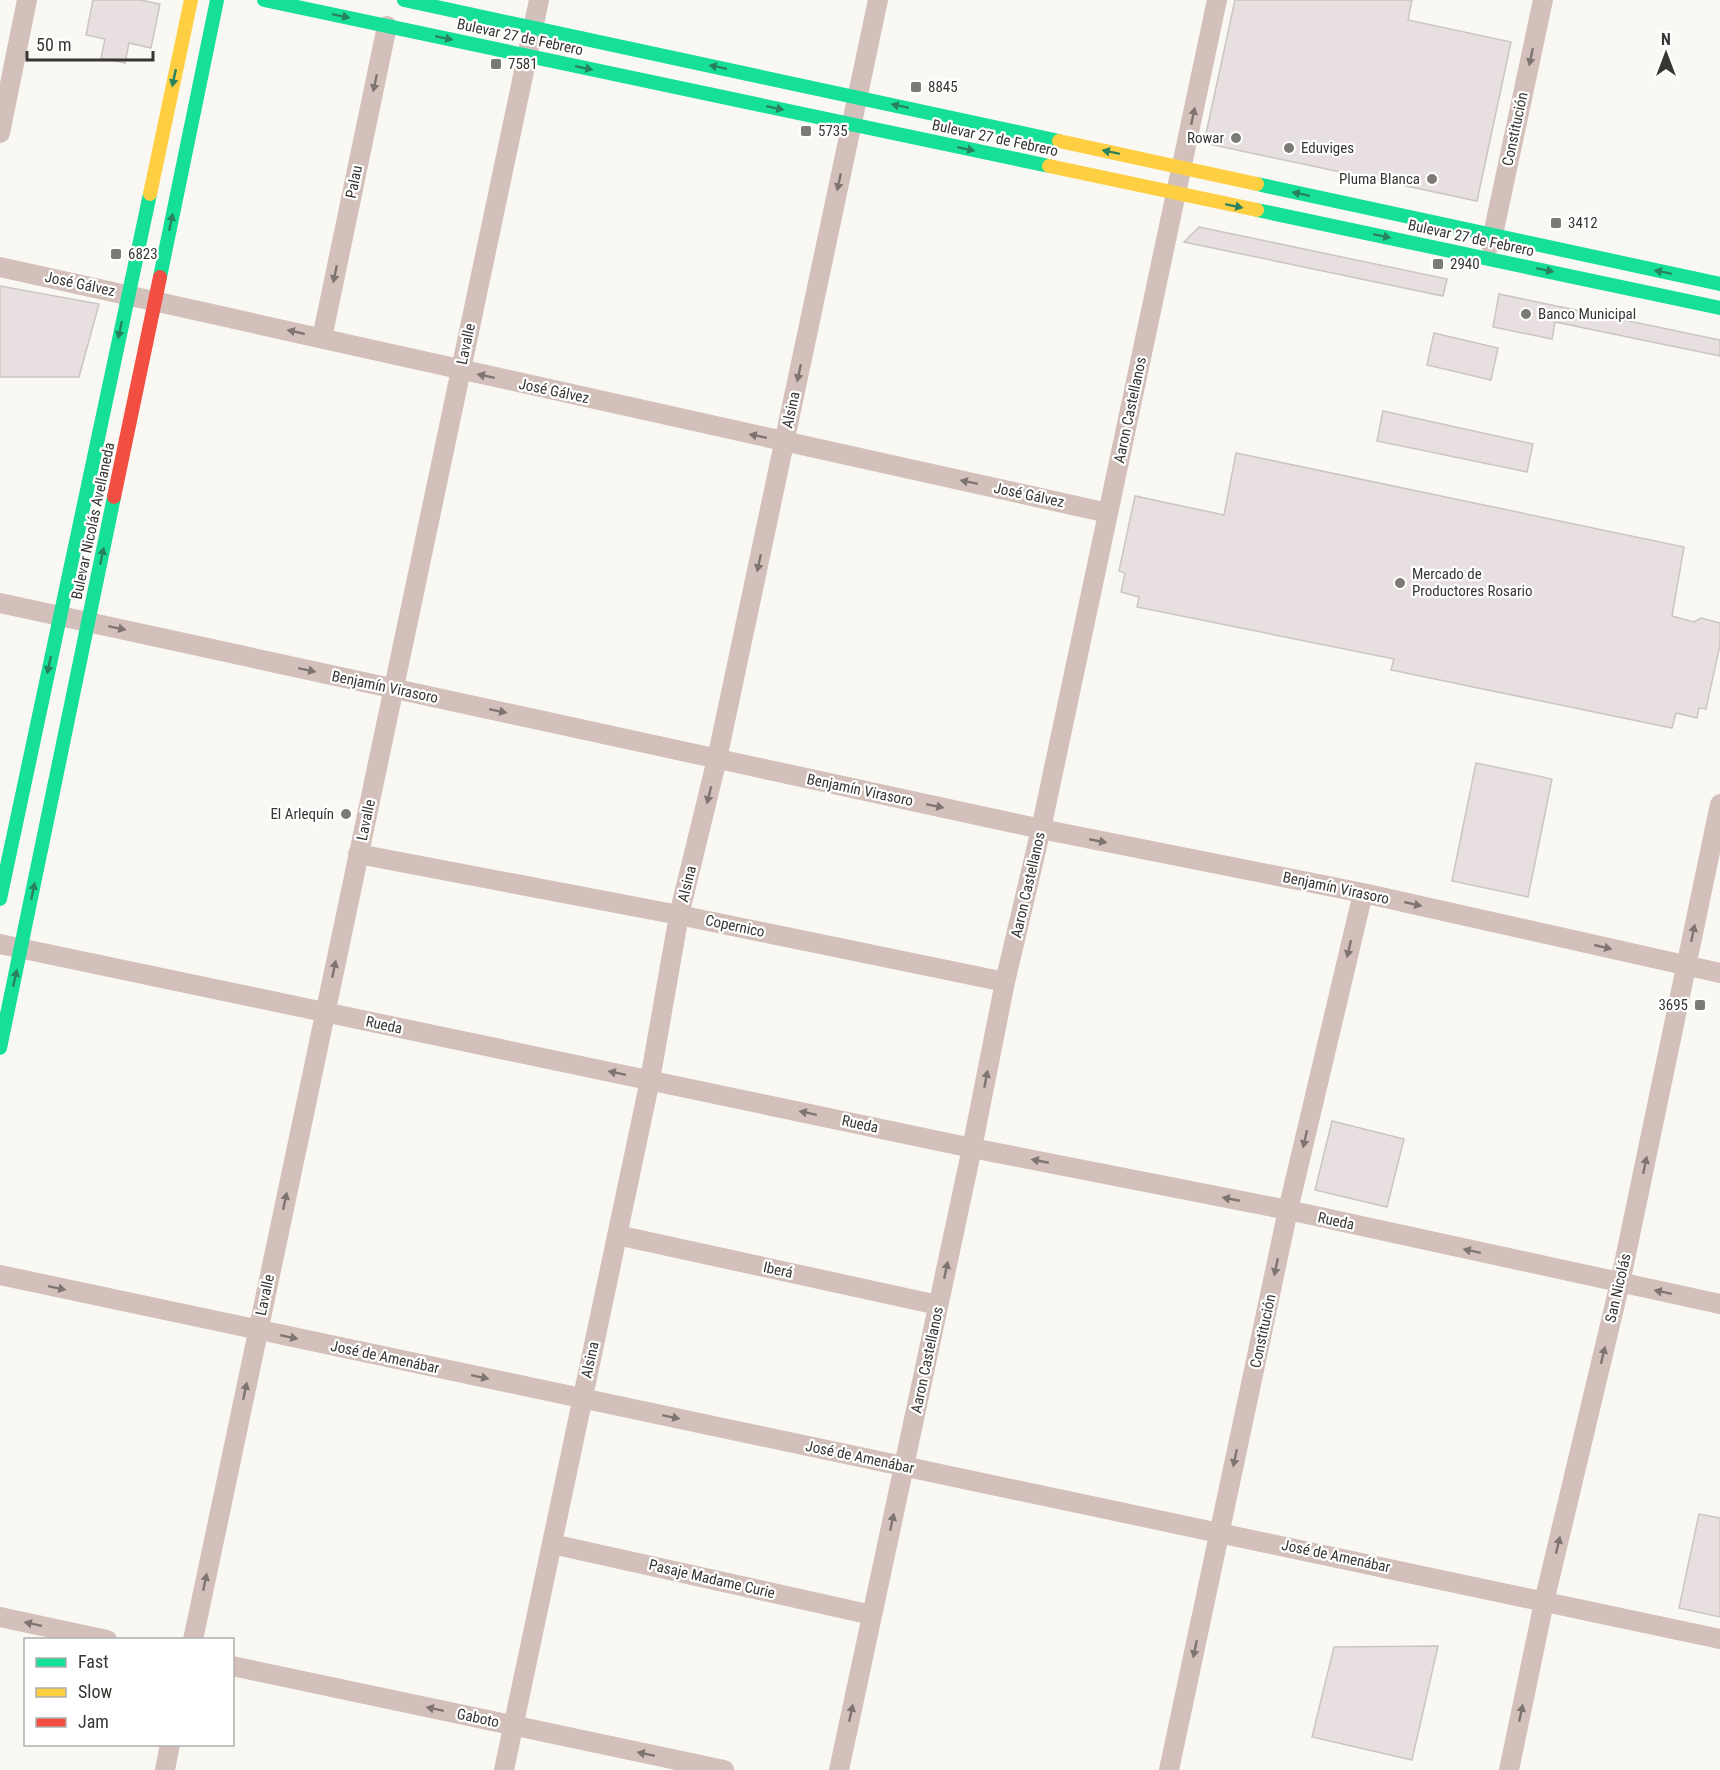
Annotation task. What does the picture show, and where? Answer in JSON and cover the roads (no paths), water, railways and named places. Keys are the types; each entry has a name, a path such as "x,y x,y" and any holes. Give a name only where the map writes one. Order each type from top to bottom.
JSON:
{"main road":[{"name":"Bulevar Nicolás Avellaneda","path":"0,899 191,0"},
{"name":"Bulevar Nicolás Avellaneda","path":"0,1048 217,0"},
{"name":"Bulevar 27 de Febrero","path":"264,0 1720,308"},
{"name":"Bulevar 27 de Febrero","path":"404,0 1720,284"}],"street":[{"path":"0,133 27,0"},
{"name":"Lavalle","path":"193,1638 539,0"},
{"name":"Alsina","path":"504,1770 650,1080 679,915 717,759 878,0"},
{"name":"Aaron Castellanos","path":"839,1770 972,1148 1005,982 1041,829 1217,0"},
{"name":"Constitución","path":"1488,258 1543,0"},
{"name":"Palau","path":"322,338 387,26"},
{"name":"José Gálvez","path":"0,267 1108,513"},
{"name":"Benjamín Virasoro","path":"0,603 1041,829 1363,892 1720,973"},
{"name":"San Nicolás","path":"1509,1770 1544,1602 1620,1283 1720,804"},
{"name":"Copernico","path":"358,854 679,915 1005,982"},
{"name":"Constitución","path":"1169,1770 1288,1210 1363,892"},
{"name":"Rueda","path":"0,944 972,1148 1288,1210 1720,1304"},
{"name":"Iberá","path":"617,1235 938,1305"},
{"name":"José de Amenábar","path":"0,1275 1220,1531 1720,1639"},
{"name":"Pasaje Madame Curie","path":"552,1544 872,1615"},
{"path":"0,1617 98,1638"},
{"name":"Gaboto","path":"234,1666 513,1725 686,1766 724,1770"},
{"path":"165,1770 170,1746"}],"place":[{"name":"7581","path":"496,64"},
{"name":"8845","path":"916,87"},
{"name":"5735","path":"806,131"},
{"name":"Rowar","path":"1236,138"},
{"name":"Eduviges","path":"1289,148"},
{"name":"Pluma Blanca","path":"1432,179"},
{"name":"3412","path":"1556,223"},
{"name":"6823","path":"116,254"},
{"name":"2940","path":"1438,264"},
{"name":"Banco Municipal","path":"1526,314"},
{"name":"Mercado de Productores Rosario","path":"1400,583"},
{"name":"El Arlequín","path":"346,814"},
{"name":"3695","path":"1700,1005"}]}
